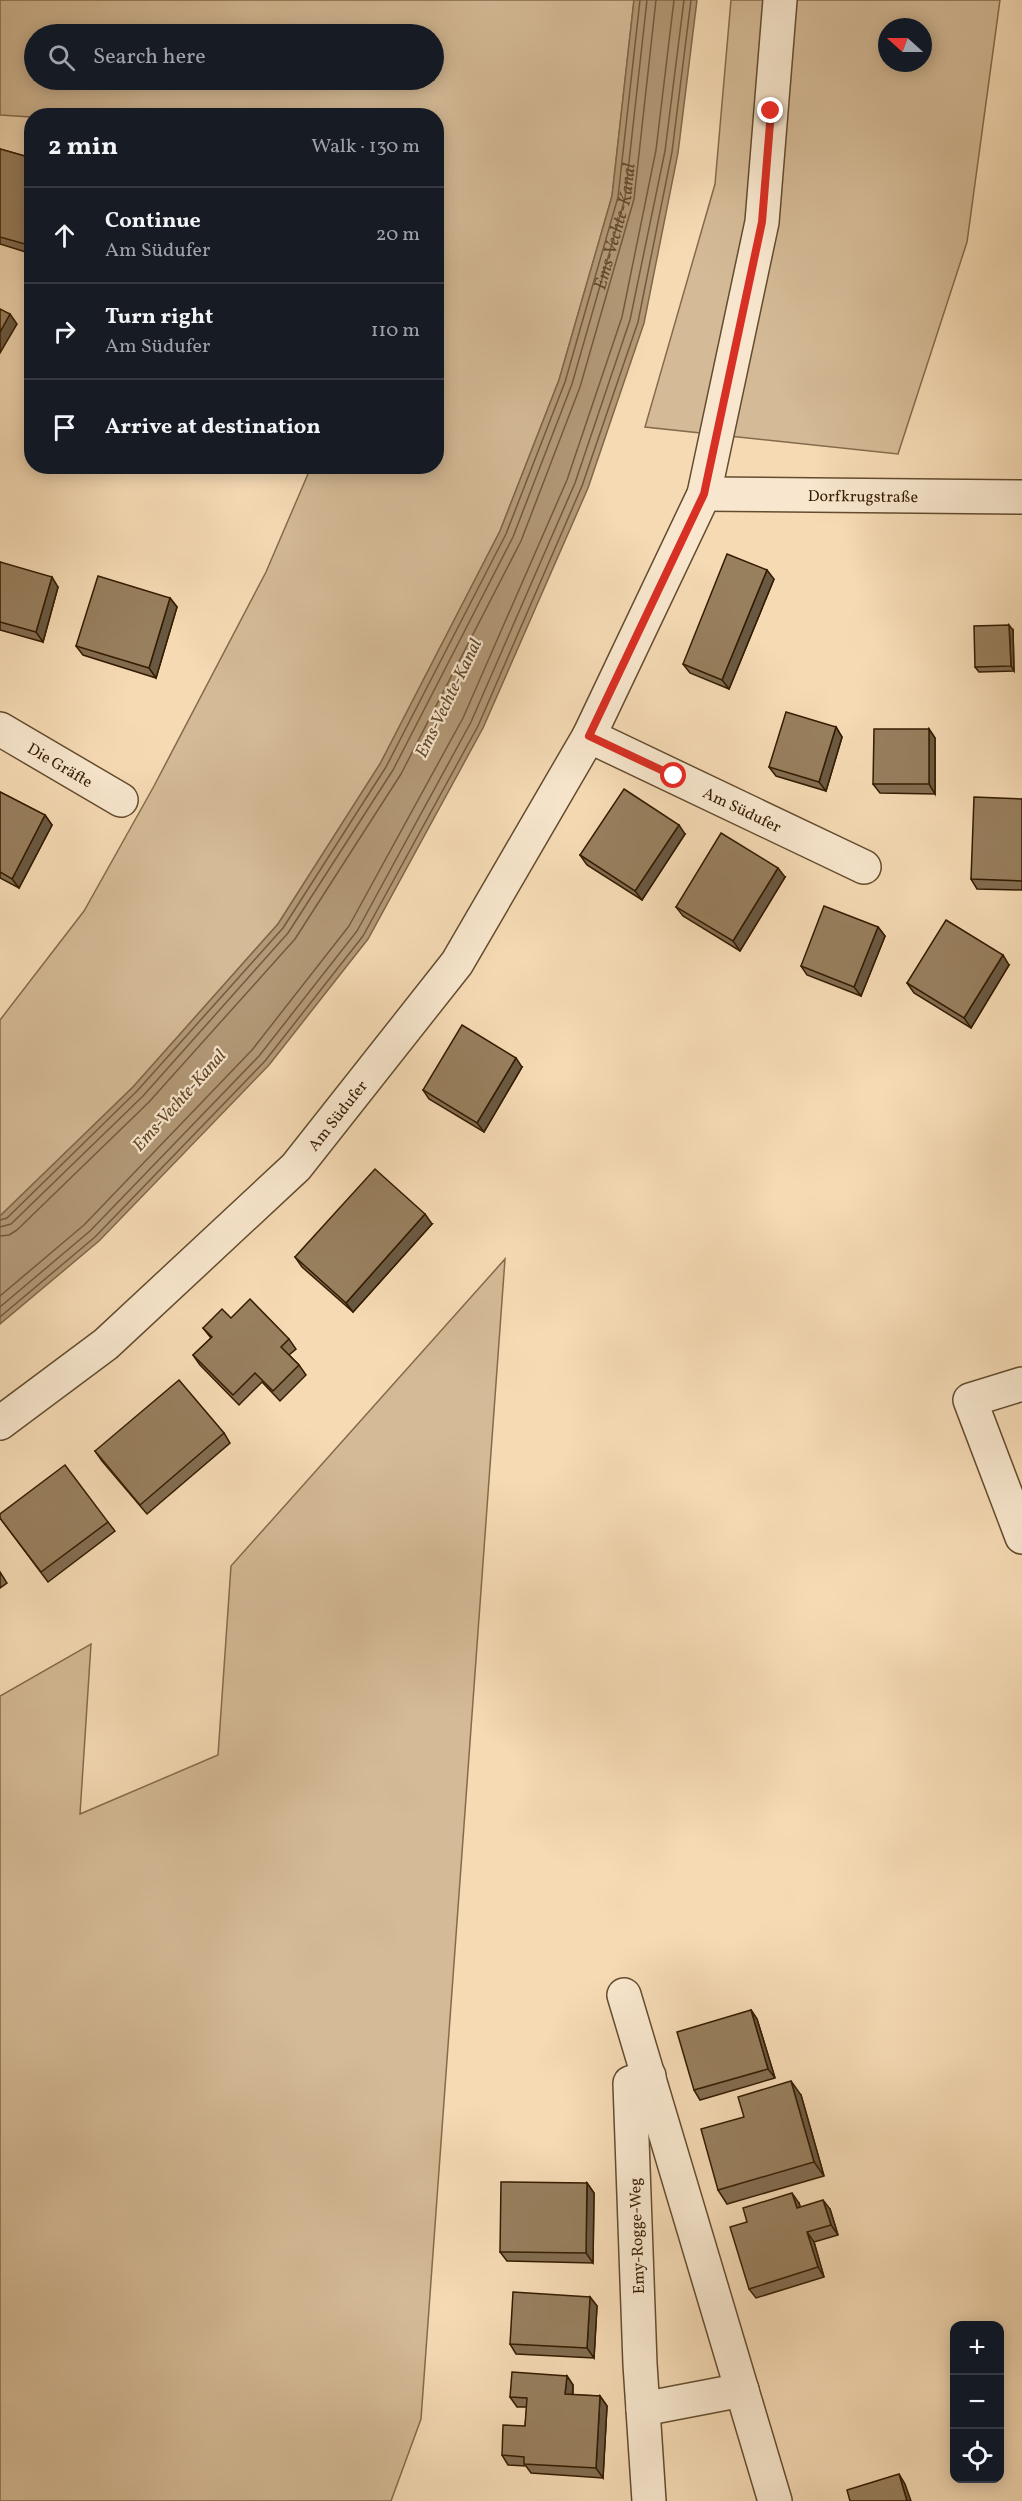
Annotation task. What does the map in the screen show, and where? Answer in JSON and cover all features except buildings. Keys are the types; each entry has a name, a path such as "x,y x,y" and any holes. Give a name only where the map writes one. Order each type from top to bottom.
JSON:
{"street":[{"name":"Am Südufer","path":"0,1423 106,1344 296,1167 457,963 589,736 704,494 762,222 780,0"},
{"name":"Dorfkrugstraße","path":"704,494 1022,497"},
{"name":"Die Gräfte","path":"0,729 121,800"},
{"name":"Am Südufer","path":"589,736 864,867"},
{"path":"1022,1384 970,1400 1022,1538"},
{"path":"624,1995 775,2501"},
{"name":"Emy-Rogge-Weg","path":"649,2076 630,2083 643,2409 649,2501"},
{"path":"643,2409 742,2390"}],"shaded area":[{"path":"0,0 634,0 612,196 559,380 500,531 380,764 278,924 133,1087 0,1216 0,1020 84,911 154,786 266,572 308,474 444,474 444,108 24,108 24,117 0,115"},
{"path":"731,0 1000,0 967,242 898,454 645,427 715,184"},
{"path":"505,1259 421,2419 391,2501 0,2501 0,1696 91,1644 80,1814 218,1755 231,1566"}],"water":[{"name":"Ems-Vechte-Kanal","path":"634,0 697,0 678,153 644,323 588,488 483,728 368,939 269,1065 99,1241 0,1324 0,1216 133,1087 278,924 380,764 500,531 559,380 612,196"}],"route":[{"path":"674,776 589,736 704,494 762,222 771,111"}]}
